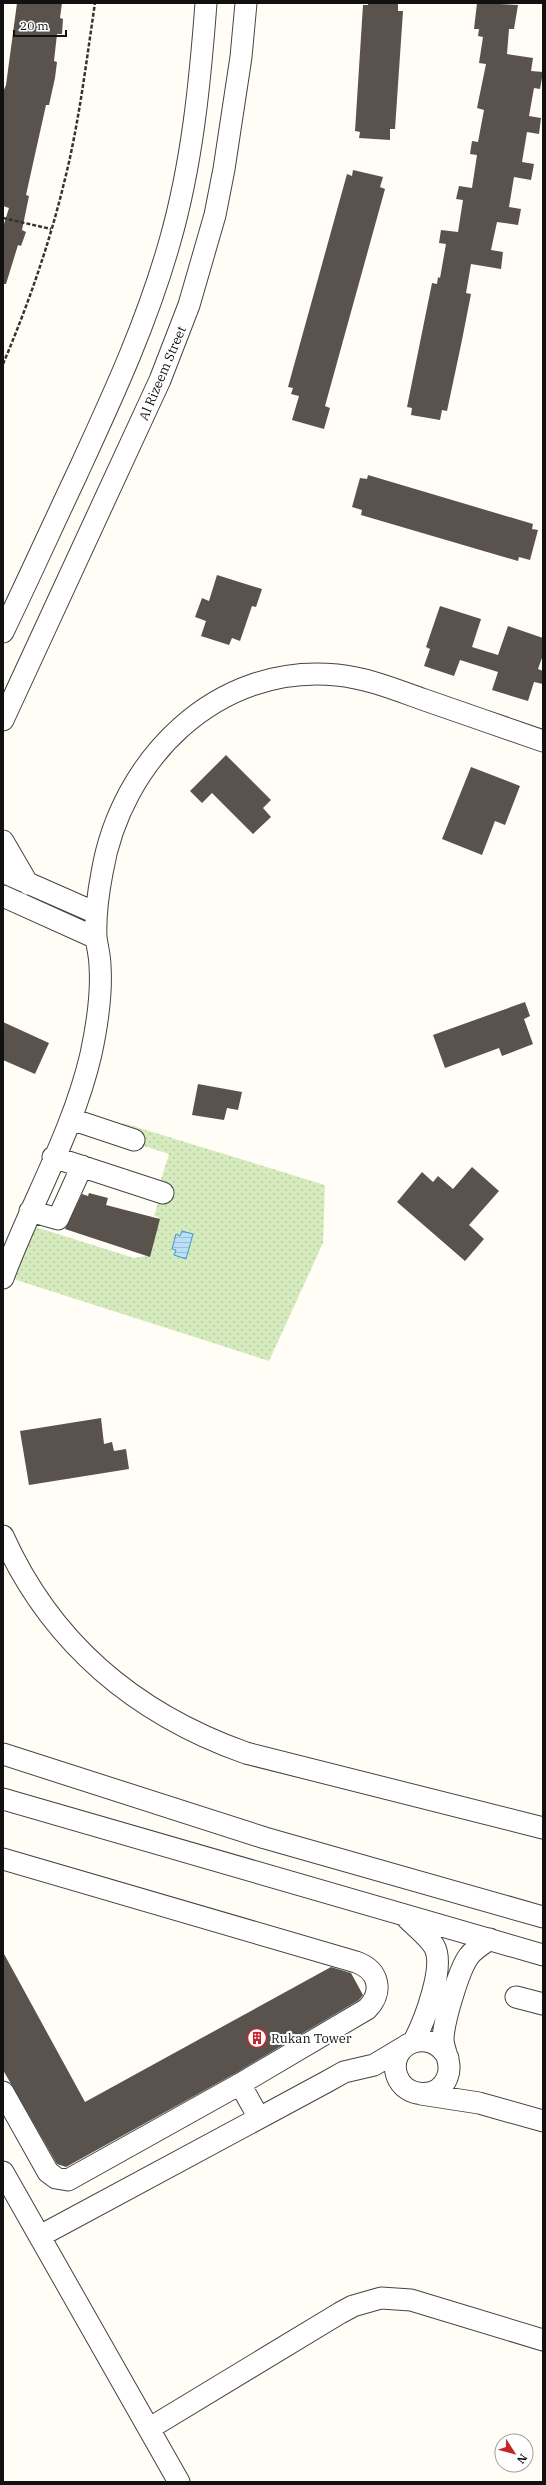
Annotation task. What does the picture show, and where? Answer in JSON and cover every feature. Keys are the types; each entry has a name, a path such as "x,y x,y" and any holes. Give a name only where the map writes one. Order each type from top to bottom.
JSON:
{"street":[{"path":"3,632 121,380 156,288 170,240 191,144 198,90 206,3"},
{"name":"Al Rizeem Street","path":"3,720 157,387 189,305 215,215 224,169 241,57 246,3"},
{"path":"3,1278 53,1157 71,1119 83,1085 97,1023 100,966 96,938 96,913 102,873 110,837 117,817 137,779 153,756 177,729 193,715 231,692 259,682 295,675 339,675 382,685 543,741"},
{"path":"3,841 28,884"},
{"path":"3,872 96,913"},
{"path":"8,901 96,938"},
{"path":"71,1119 134,1140"},
{"path":"53,1157 163,1193"},
{"path":"30,1211 58,1220 63,1214 82,1166"},
{"path":"3,1536 23,1577 69,1638 113,1681 169,1720 217,1743 246,1753 543,1828"},
{"path":"3,1754 265,1838 543,1917"},
{"path":"3,1799 543,1955"},
{"path":"3,1859 356,1962 366,1966 374,1973 378,1983 377,1994 367,2009 240,2084 68,2180 56,2178 48,2172 3,2092"},
{"path":"402,2085 397,2076 396,2066 398,2056 409,2044 424,2019 438,1966 434,1946 403,1914"},
{"path":"421,2094 431,2093 441,2087 447,2079 449,2063 444,2042 443,2027 460,1973 470,1954 490,1939"},
{"path":"516,1997 543,2004"},
{"path":"40,2236 344,2072 359,2070 374,2065 409,2044 422,2040 434,2043 444,2050 459,2088 467,2097 479,2104"},
{"path":"359,2070 387,2076 411,2092 479,2104 543,2121"},
{"path":"240,2084 259,2118"},
{"path":"3,2172 150,2428 179,2482"},
{"path":"150,2428 340,2313 367,2301 381,2298 411,2300 543,2340"}],"path":[{"path":"3,364 29,302 52,229 64,182 77,118 95,3"},
{"path":"3,218 52,229"}],"green space":[{"path":"123,1123 325,1185 323,1243 269,1361 4,1276 26,1224 134,1258 146,1256 158,1217 154,1216 160,1196 159,1186 169,1154 119,1138"}],"water":[{"path":"182,1231 193,1234 186,1259 174,1255 176,1250 172,1249 176,1234 180,1236"}],"building":[{"path":"17,3 62,3 60,18 63,19 62,34 57,34 54,61 57,62 55,78 49,105 46,105 26,195 29,196 22,230 26,232 21,246 18,245 6,284 3,284 3,227 9,208 3,206 3,92 6,85"},
{"path":"368,3 398,3 398,11 403,11 395,129 390,129 390,140 359,138 360,132 355,131 363,5 368,5"},
{"path":"477,3 518,5 514,29 509,29 507,54 533,58 531,71 543,72 540,89 534,88 529,116 541,118 539,134 527,132 522,162 534,164 531,180 514,177 509,207 521,209 518,225 497,222 491,250 503,252 501,269 471,264 466,293 471,294 462,340 447,411 442,410 440,420 411,415 412,408 407,407 432,283 437,284 438,277 440,278 446,244 439,243 441,230 458,232 463,200 456,199 459,186 472,188 477,155 470,154 472,141 478,142 484,110 477,108 486,64 479,63 483,37 478,36 479,29 474,29"},
{"path":"353,170 383,177 380,187 385,189 325,406 330,408 324,429 292,420 299,396 291,394 293,388 288,387 347,174 352,176"},
{"path":"368,475 533,524 532,529 538,530 530,560 519,557 518,561 361,515 362,510 352,507 360,478 367,479"},
{"path":"217,575 262,589 256,607 252,606 240,641 232,638 229,645 201,636 206,621 195,617 202,598 209,601"},
{"path":"440,606 481,619 472,647 498,655 508,626 543,638 543,655 538,669 543,671 543,684 534,682 528,701 492,690 498,672 460,660 454,676 424,666 430,649 426,647"},
{"path":"226,755 271,800 263,808 271,817 253,834 212,793 202,803 190,791"},
{"path":"471,767 520,786 505,825 495,821 482,855 442,839"},
{"path":"525,1002 530,1016 524,1019 533,1044 502,1056 499,1048 445,1068 433,1035"},
{"path":"3,1022 49,1043 35,1074 3,1060"},
{"path":"198,1084 242,1092 238,1110 227,1108 224,1120 192,1115"},
{"path":"472,1167 499,1191 469,1225 484,1239 465,1261 397,1202 422,1172 433,1182 438,1176 453,1189"},
{"path":"89,1193 108,1198 106,1205 160,1219 150,1257 65,1229 82,1194 88,1196"},
{"path":"101,1418 104,1444 112,1442 114,1451 126,1449 129,1469 29,1485 20,1431"},
{"name":"Rukan Tower","path":"3,1952 85,2102 331,1967 351,1973 363,1995 359,2000 234,2074 66,2167 57,2164 3,2070"}],"place":[{"name":"Rukan Tower","path":"257,2038"}]}
